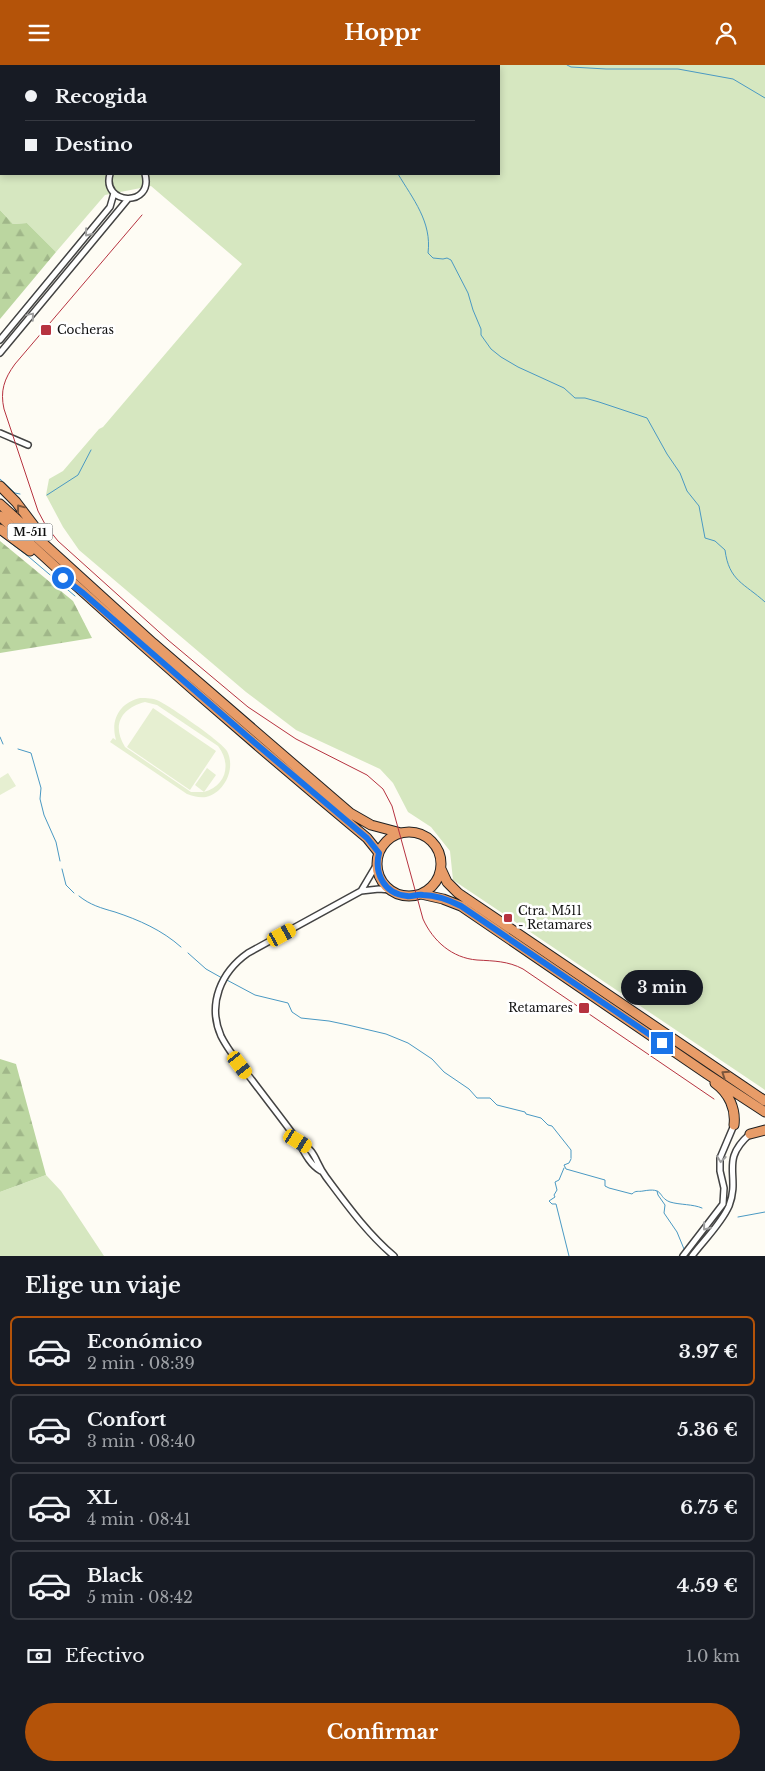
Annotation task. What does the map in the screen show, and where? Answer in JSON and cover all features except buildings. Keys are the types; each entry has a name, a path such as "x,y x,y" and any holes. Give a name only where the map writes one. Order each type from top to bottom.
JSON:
{"highway":[{"path":"0,486 16,501 39,533 61,558"},
{"name":"M-511","path":"0,504 153,643 350,813 371,825 401,833 417,833 431,840 440,853 441,869 447,882 458,893 765,1101"},
{"name":"M-511","path":"0,516 83,593 367,838 379,853"},
{"path":"0,529 83,593"},
{"path":"401,833 388,840 379,853 377,864 380,878 390,890 405,896 421,894 443,899 461,906 765,1112"},
{"path":"421,894 434,884 441,869"},
{"path":"707,1074 710,1080 719,1086 732,1103 735,1118 734,1125"},
{"path":"750,1134 765,1130"}],"street":[{"path":"110,175 109,183 114,193 128,199 139,196 143,192 147,181 145,175"},
{"path":"0,341 110,207 114,193"},
{"path":"0,353 128,199"},
{"path":"0,433 28,445"},
{"path":"361,891 377,864"},
{"path":"390,890 361,891 238,960 222,981 216,1000 215,1017 230,1050 298,1141 313,1152 321,1171 374,1239 394,1256"},
{"path":"683,1256 723,1205 724,1188 720,1171 720,1158 734,1125"},
{"path":"692,1256 722,1218 728,1207 733,1187 732,1160 736,1149 750,1134"}],"green space":[{"path":"500,65 765,65 765,1090 453,880 450,851 431,827 408,812 393,783 380,769 296,730 246,692 79,550 63,527 46,495 49,479 63,471 99,429 103,427 242,264 151,186 105,195 56,252 27,223 13,224 0,210 0,175 500,175"},
{"path":"0,210 13,224 27,223 56,252 0,319"},
{"path":"0,541 73,601 92,638 0,653"},
{"path":"145,698 159,701 196,725 227,751 230,765 229,772 219,791 206,797 187,794 110,742 113,738 116,740 114,725 118,713 133,700","holes":["145,702 157,705 218,746 225,760 226,767 222,780 204,792 191,792 125,747 121,739 119,724 121,718 130,708"]},
{"path":"153,708 216,751 190,790 127,747"},
{"path":"207,768 216,775 204,792 195,785"},
{"path":"8,773 16,786 0,795 0,778"},
{"path":"0,1059 16,1064 46,1175 0,1192"},
{"path":"46,1175 61,1191 104,1256 0,1256 0,1192"}],"waterway":[{"path":"567,65 571,67 606,69 678,69 733,79 765,98"},
{"path":"399,175 424,221 427,231 428,253 433,258 447,258 451,260 468,293 481,329 481,335 491,349 518,367 564,388 575,398 585,398 647,418 680,473 687,491 699,506 705,538 715,541 725,550 730,569 734,575 765,602"},
{"path":"47,495 78,475 91,450"},
{"path":"0,479 15,493 20,494"},
{"path":"0,535 75,596"},
{"path":"0,737 3,744"},
{"path":"18,749 31,753 41,788 40,799 44,815 56,842 60,861"},
{"path":"62,869 66,885 74,893"},
{"path":"79,896 96,906 150,926 166,935 181,947"},
{"path":"188,953 206,969 222,978"},
{"path":"225,979 255,995 288,1003 292,1012 301,1018 348,1025 386,1034 408,1043 432,1059 444,1072 469,1089 477,1098 490,1098 497,1105 541,1118 548,1125 552,1126 571,1150 571,1158"},
{"path":"571,1159 569,1163 564,1165 566,1169 605,1180 605,1186 609,1188 632,1194 655,1190 670,1202 702,1208"},
{"path":"564,1168 559,1180 555,1182 557,1190 554,1195 555,1197 549,1201 552,1204 556,1204 569,1256"},
{"path":"657,1191 665,1205 664,1213 677,1232 684,1249"},
{"path":"738,1217 765,1212"}],"tram line":[{"path":"142,215 15,364 4,385 2,396 4,409 38,511 46,526 58,541 168,640 248,707 296,739 367,775 383,789 392,806 423,919 432,934 444,947 468,959 495,961 523,969 714,1099"}],"place":[{"name":"Cocheras","path":"46,330"},
{"name":"Ctra. M511 - Retamares","path":"508,918"},
{"name":"Retamares","path":"584,1008"}],"route":[{"path":"63,578 83,593 367,838 379,853 378,874 386,887 400,895 416,896 421,894 443,899 461,906 662,1043"}]}
